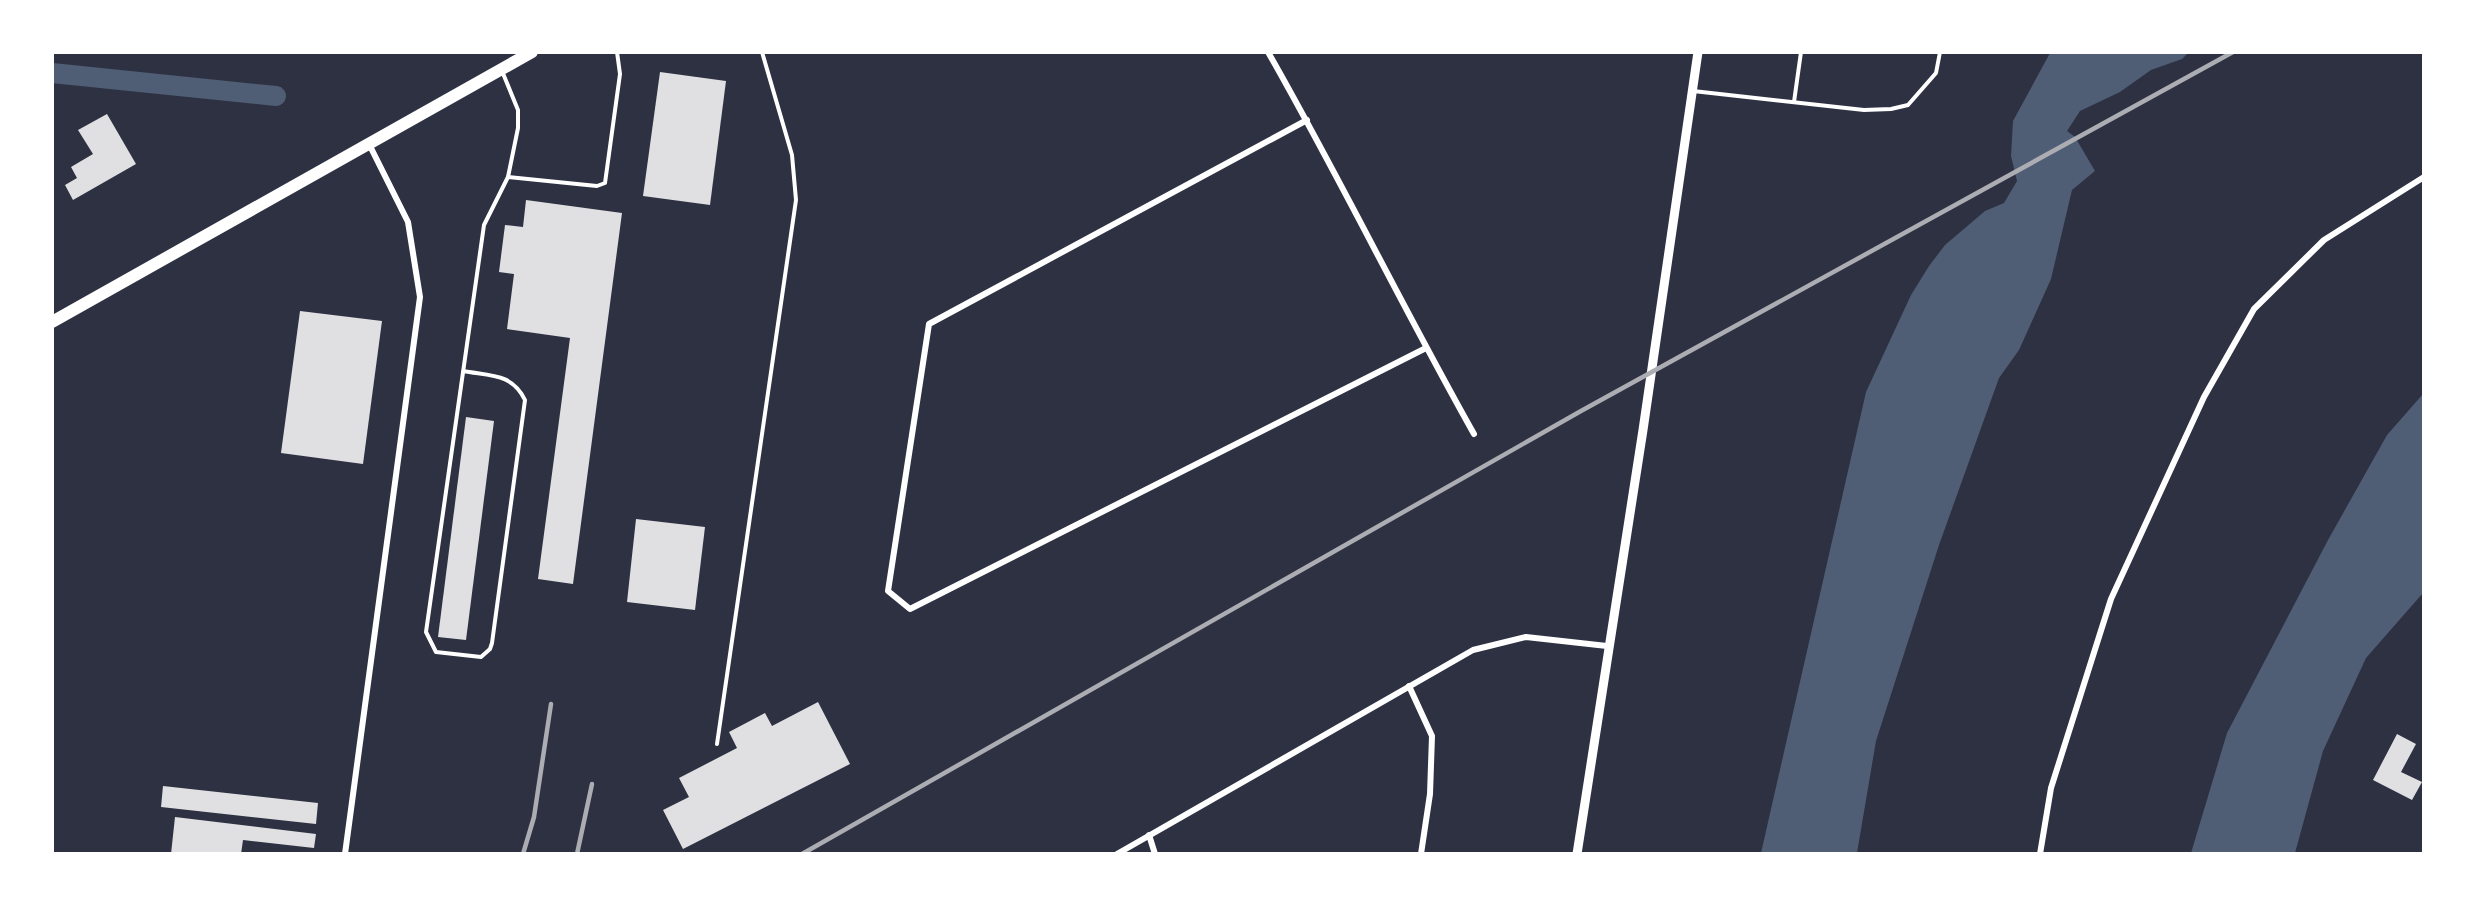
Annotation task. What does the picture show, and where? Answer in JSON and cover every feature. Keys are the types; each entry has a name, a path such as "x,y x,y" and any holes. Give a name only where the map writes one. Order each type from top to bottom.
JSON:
{"main road":[{"path":"52,322 532,52"}],"street":[{"path":"1268,52 1307,120 1426,348 1474,434"},
{"path":"1576,854 1607,646 1643,430 1698,52"},
{"path":"1307,120 929,324 888,591 909,609 1426,348"},
{"path":"345,854 420,297 408,222 369,144"},
{"path":"2040,854 2051,788 2111,599 2210,388 2254,309 2324,240 2424,177"},
{"path":"1117,854 1473,650 1526,637 1607,646"},
{"path":"1409,686 1432,736 1430,794 1421,854"},
{"path":"1149,835 1155,854"}],"lane":[{"path":"508,177 597,186 605,183 620,74 617,52"},
{"path":"717,744 796,200 792,155 762,52"},
{"path":"1794,102 1801,52"},
{"path":"1692,91 1864,110 1891,109 1908,105 1936,73 1940,52"},
{"path":"463,371 509,380 519,387 525,400 492,643 486,654 481,657 436,652 426,632 463,371 484,225 508,177 518,128 518,110 501,70"}],"water":[{"path":"2050,53 2188,53 2182,59 2151,70 2120,92 2080,111 2067,131 2075,137 2095,171 2072,190 2051,279 2019,350 1999,378 1939,545 1876,741 1857,853 1761,853 1866,392 1911,295 1929,266 1945,245 1985,211 2004,203 2017,181 2011,156 2013,121"},
{"path":"2423,394 2423,593 2366,658 2323,751 2295,853 2191,853 2227,733 2328,540 2387,435"}],"building":[{"path":"660,72 726,81 710,205 643,196"},
{"path":"107,114 136,164 73,200 65,185 77,178 71,167 93,154 78,130"},
{"path":"526,200 622,213 573,584 538,579 570,338 507,329 514,274 499,272 505,225 523,227"},
{"path":"300,311 382,321 363,464 281,453"},
{"path":"466,417 494,421 466,640 438,637"},
{"path":"636,519 705,527 695,610 627,602"},
{"path":"818,702 850,764 683,849 663,810 689,797 679,778 737,748 729,732 765,713 772,726"},
{"path":"2397,734 2416,744 2401,772 2422,782 2412,800 2373,780"},
{"path":"163,786 318,803 316,824 161,807"},
{"path":"175,817 316,834 314,848 243,840 241,854 171,854"}],"waterway":[{"path":"52,73 276,96"}],"railway":[{"path":"802,854 1581,411 2233,52"},
{"path":"523,854 534,817 551,704"},
{"path":"577,854 592,784"}]}
